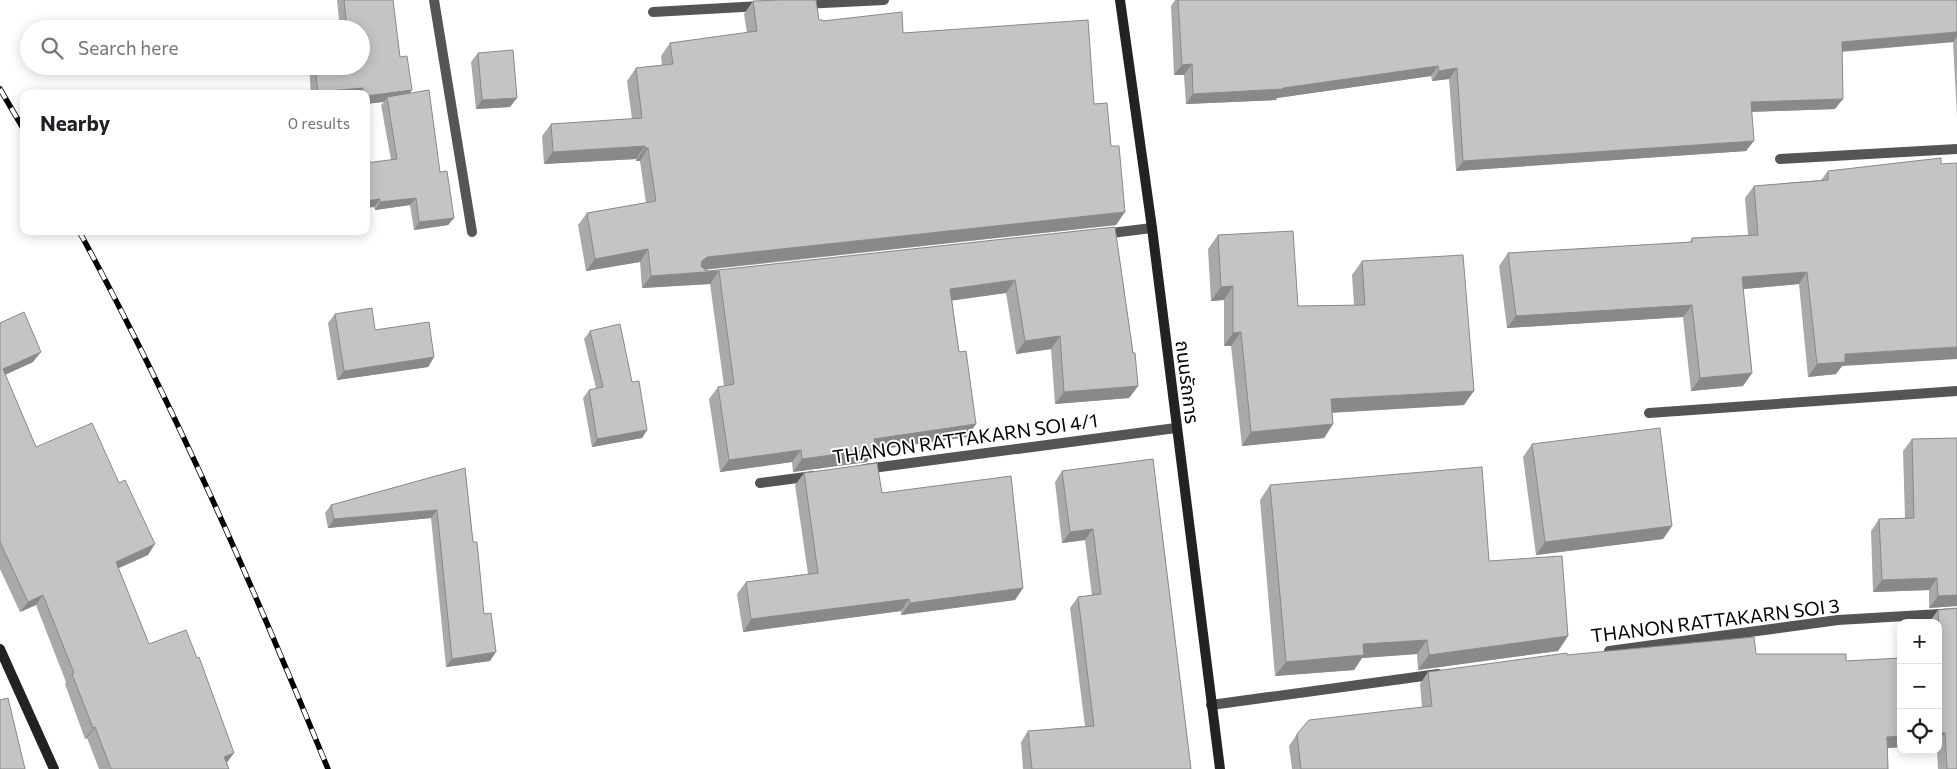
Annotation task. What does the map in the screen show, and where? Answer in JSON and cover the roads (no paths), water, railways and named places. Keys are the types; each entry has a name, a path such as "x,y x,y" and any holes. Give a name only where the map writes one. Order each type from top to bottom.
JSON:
{"street":[{"path":"434,0 472,232"},
{"path":"797,4 884,0"},
{"name":"ถนนรัถการ","path":"1120,0 1152,228 1220,769"},
{"path":"652,12 768,6"},
{"path":"1780,159 1957,149"},
{"path":"1092,235 1152,228"},
{"path":"1649,413 1957,391"},
{"name":"THANON RATTAKARN SOI 4/1","path":"856,470 1176,428"},
{"name":"THANON RATTAKARN SOI 4/1","path":"760,483 827,474"},
{"name":"THANON RATTAKARN SOI 3","path":"1603,652 1838,620 1957,612"},
{"path":"0,649 54,769"},
{"path":"1211,704 1446,673"}],"railway":[{"path":"0,89 20,123"},
{"path":"81,235 180,429 271,632 328,769"}]}
